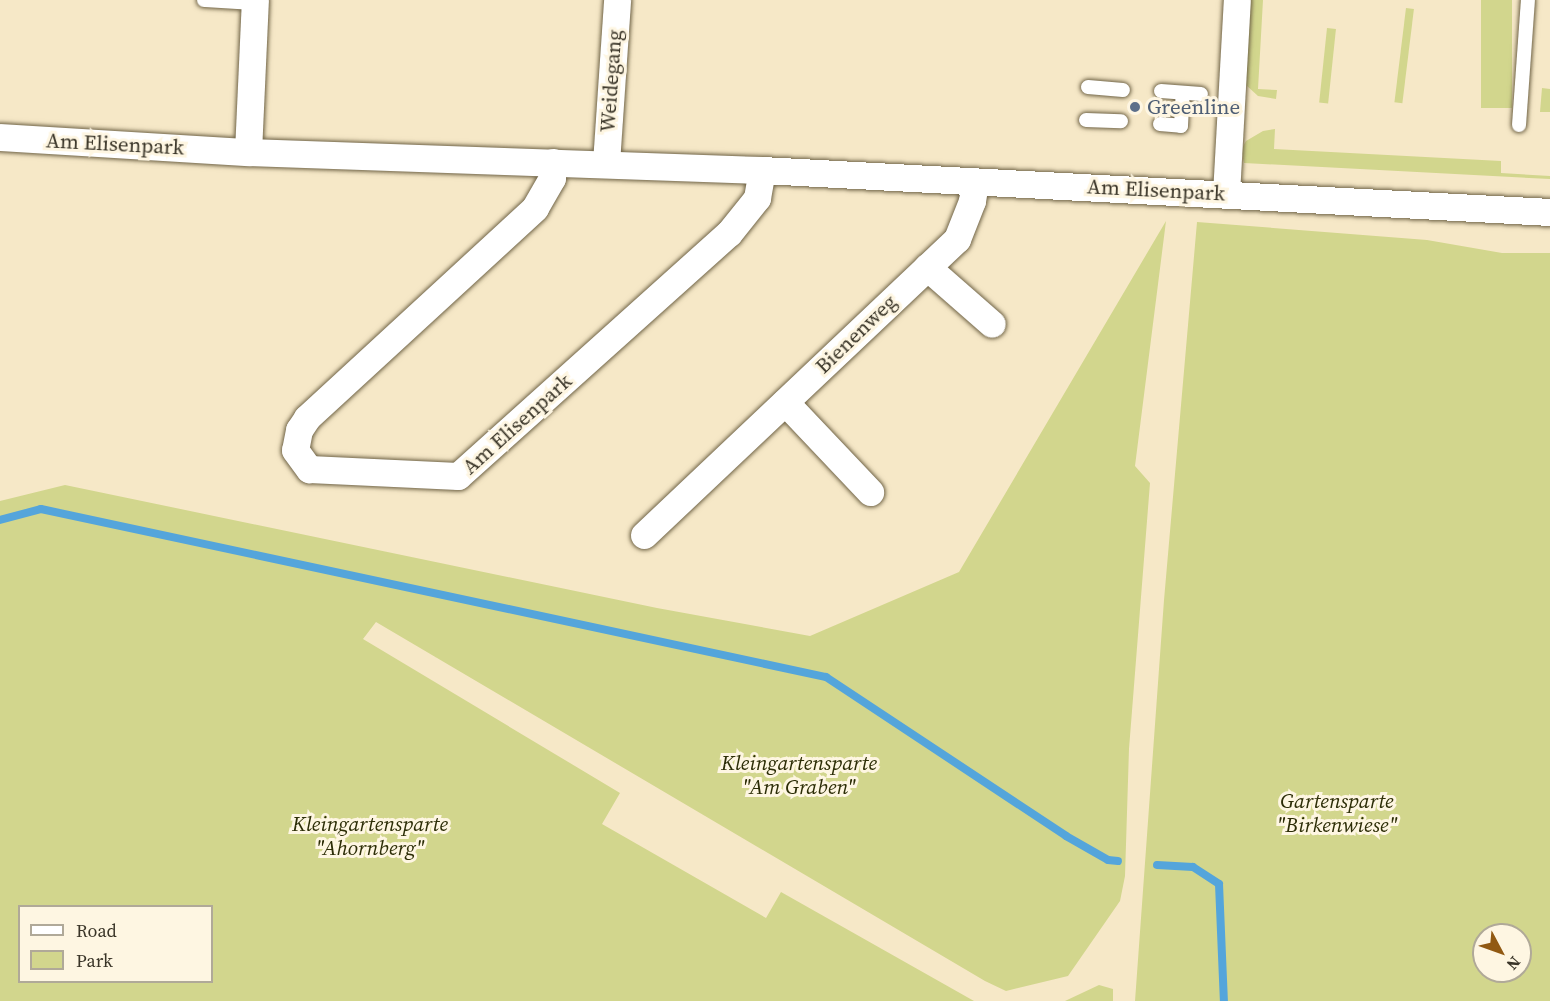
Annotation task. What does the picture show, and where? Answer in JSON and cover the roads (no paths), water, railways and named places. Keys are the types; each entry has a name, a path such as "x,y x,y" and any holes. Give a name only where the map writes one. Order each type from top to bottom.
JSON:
{"street":[{"name":"Weidegang","path":"606,162 617,0"},
{"path":"1226,194 1237,0"},
{"path":"248,152 255,2"},
{"name":"Am Elisenpark","path":"0,137 248,152 606,162 1550,212"},
{"name":"Am Elisenpark","path":"553,162 552,178 535,208 307,418 299,430 295,450 309,470 458,476 729,233 757,198 762,170"},
{"name":"Bienenweg","path":"644,535 957,239 972,201 975,181"},
{"path":"927,267 992,324"},
{"path":"785,402 870,492"}],"lane":[{"path":"204,0 255,2"},
{"path":"1520,125 1528,0"},
{"path":"1088,87 1123,90"},
{"path":"1161,91 1201,94"},
{"path":"1160,124 1181,126 1183,93"},
{"path":"1086,120 1121,121"}],"waterway":[{"path":"0,520 41,509 826,677 1066,836 1108,860 1118,861"},
{"path":"1157,865 1193,867 1219,884 1224,1001"}],"place":[{"name":"Greenline","path":"1135,107"}],"park label":[{"name":"Kleingartensparte \"Am Graben\"","path":"799,775"},
{"name":"Gartensparte \"Birkenwiese\"","path":"1337,813"},
{"name":"Kleingartensparte \"Ahornberg\"","path":"370,836"}]}
